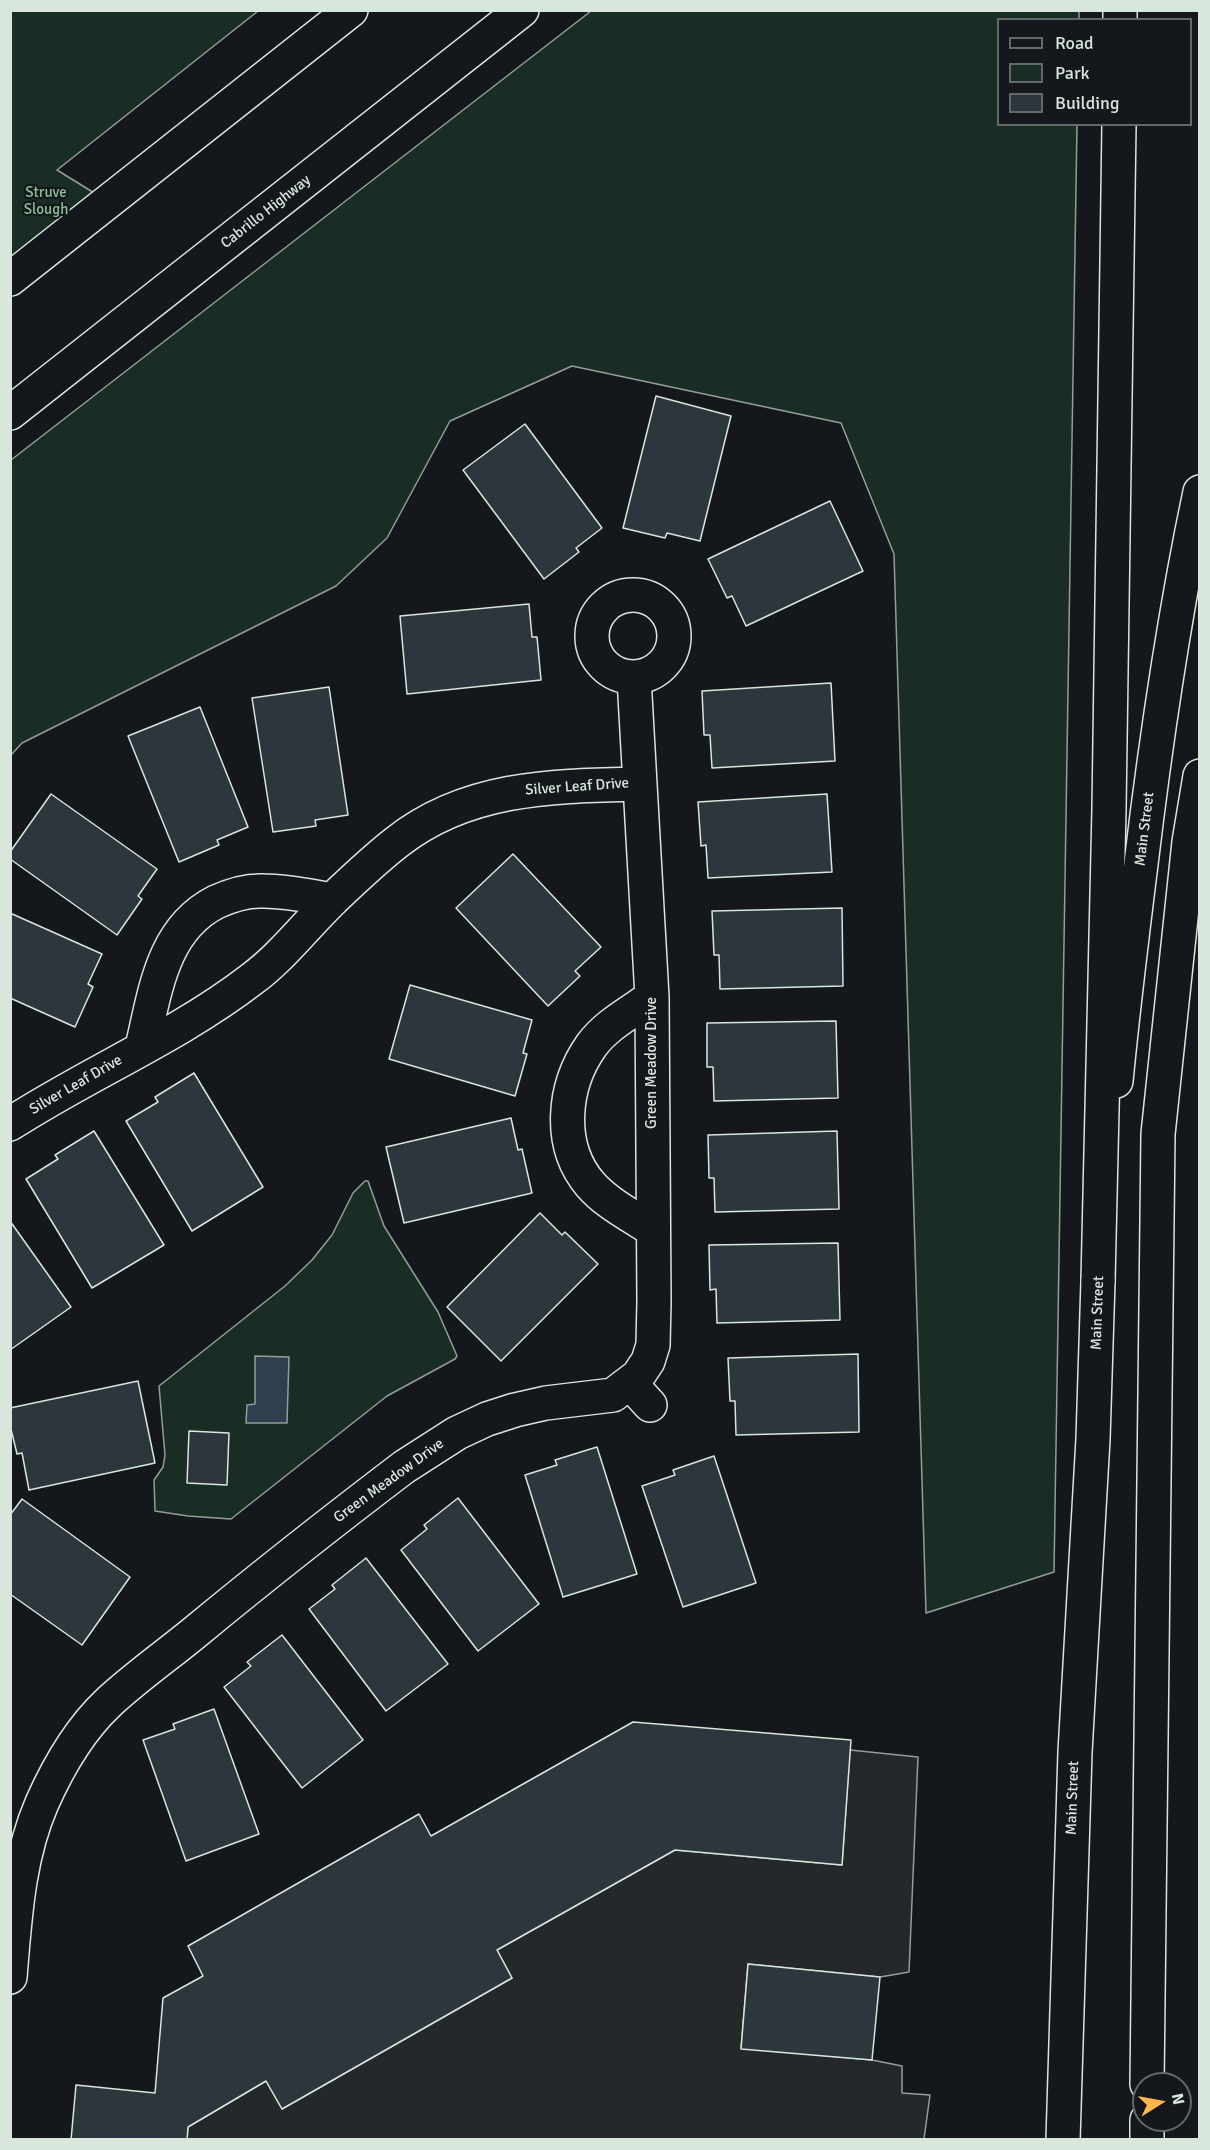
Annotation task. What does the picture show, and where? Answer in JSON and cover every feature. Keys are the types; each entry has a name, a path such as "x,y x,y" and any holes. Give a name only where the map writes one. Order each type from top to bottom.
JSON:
{"main road":[{"path":"10,279 351,10"},
{"name":"Cabrillo Highway","path":"10,414 522,10"},
{"path":"1098,1281 1110,809 1119,126"},
{"name":"Main Street","path":"1063,2139 1075,1752 1094,1439 1098,1281 1121,1033 1148,807 1174,623 1200,492"},
{"name":"Green Meadow Drive","path":"10,1977 20,1880 27,1844 55,1775 76,1742 108,1703 229,1603 431,1448 477,1424 516,1410 546,1403 640,1394 638,1376 648,1361 653,1345 652,997 634,678"},
{"path":"1147,2072 1158,1134 1189,842 1200,776"},
{"name":"Silver Leaf Drive","path":"10,1124 200,1014 251,980 274,962 332,900 398,842 425,824 457,808 489,798 553,786 640,784"},
{"path":"141,1047 160,973 169,950 179,932 195,916 227,897 244,892 285,891 332,900"},
{"path":"652,997 608,1028 592,1046 579,1066 570,1090 567,1115 570,1140 577,1163 590,1184 609,1201 653,1230"}],"green space":[{"name":"Struve Slough","path":"11,11 258,11 57,170 104,199 11,268"},
{"path":"591,11 1079,11 1079,18 997,18 997,126 1077,126 1054,1572 926,1613 894,554 841,423 572,366 450,421 387,538 336,586 22,743 11,755 11,460"},
{"path":"365,1181 368,1181 384,1226 438,1312 457,1356 387,1396 231,1519 155,1511 154,1480 163,1467 165,1455 159,1386 285,1286 312,1260 332,1235 353,1193"}],"shaded area":[{"path":"850,1750 918,1757 909,1972 880,1977 748,1964 741,2048 872,2060 902,2066 902,2093 930,2095 924,2139 187,2140 188,2127 266,2081 282,2109 512,1978 497,1950 675,1850 842,1865"}],"water":[{"path":"255,1356 289,1357 287,1423 246,1423 247,1405 255,1404"}],"building":[{"path":"656,396 731,416 700,541 667,533 665,538 623,528"},
{"path":"525,424 602,528 576,548 579,552 544,579 463,470"},
{"path":"830,501 863,571 746,626 732,596 727,598 708,559"},
{"path":"529,604 532,637 537,637 541,680 407,694 400,616"},
{"path":"831,683 835,761 712,768 710,735 704,735 702,691"},
{"path":"329,687 348,815 315,820 316,826 273,832 252,698"},
{"path":"200,707 248,827 217,840 219,845 179,862 128,736"},
{"path":"51,794 157,869 138,896 142,899 117,935 10,859 10,852"},
{"path":"827,794 832,872 708,878 706,845 701,846 698,802"},
{"path":"513,854 601,947 575,971 580,976 548,1006 456,908"},
{"path":"842,908 843,986 720,989 719,955 714,955 712,911"},
{"path":"10,913 102,954 88,984 93,987 75,1027 10,998"},
{"path":"410,985 532,1020 523,1053 527,1054 515,1096 389,1059"},
{"path":"836,1021 838,1098 714,1101 713,1067 707,1067 707,1023"},
{"path":"194,1073 263,1187 192,1231 126,1121 158,1102 155,1097"},
{"path":"511,1118 518,1150 522,1149 532,1193 404,1223 386,1147"},
{"path":"94,1131 164,1245 92,1288 26,1179 58,1159 55,1155"},
{"path":"837,1131 839,1209 715,1212 714,1178 709,1178 708,1135"},
{"path":"540,1213 562,1235 565,1232 598,1264 501,1361 447,1307"},
{"path":"10,1221 71,1307 10,1350"},
{"path":"838,1243 840,1320 717,1323 716,1289 710,1290 709,1245"},
{"path":"858,1354 859,1432 736,1435 735,1401 730,1401 728,1358"},
{"path":"138,1381 155,1463 29,1490 22,1453 17,1454 10,1425 10,1408"},
{"path":"189,1431 229,1433 227,1485 187,1483"},
{"path":"597,1447 637,1574 563,1597 525,1475 557,1465 555,1460"},
{"path":"714,1456 756,1583 683,1607 642,1486 675,1475 673,1470"},
{"path":"458,1498 539,1604 478,1651 401,1550 427,1529 424,1525"},
{"path":"22,1499 130,1577 82,1645 10,1594 10,1515"},
{"path":"366,1558 448,1664 386,1711 309,1609 335,1589 332,1585"},
{"path":"282,1635 363,1740 302,1788 224,1687 251,1666 247,1662"},
{"path":"214,1709 259,1834 186,1861 143,1740 175,1729 173,1724"},
{"path":"633,1722 851,1740 842,1865 675,1850 497,1950 512,1978 282,2109 266,2081 188,2127 187,2140 71,2140 76,2085 155,2093 163,1998 203,1976 188,1946 419,1814 431,1836"},
{"path":"748,1964 880,1977 872,2060 741,2049"}]}
